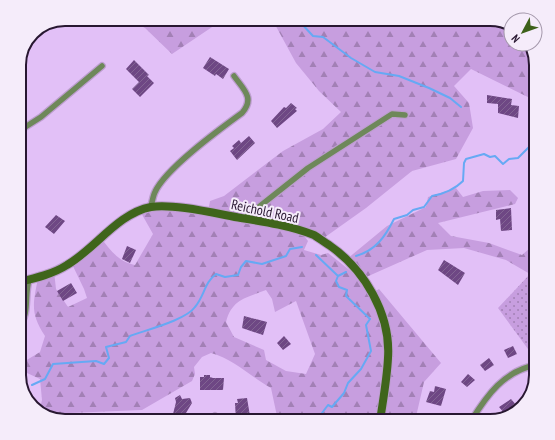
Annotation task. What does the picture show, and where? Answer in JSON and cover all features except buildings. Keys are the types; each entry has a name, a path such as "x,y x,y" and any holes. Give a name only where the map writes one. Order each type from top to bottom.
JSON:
{"street":[{"path":"26,127 41,117 102,66"},
{"path":"151,207 155,191 168,175 196,148 242,113 248,106 249,98 234,76"},
{"path":"245,218 308,168 392,114 405,115"},
{"name":"Reichold Road","path":"26,281 68,265 120,222 151,207 174,208 245,218 283,225 316,236 342,254 367,282 381,313 387,337 388,358 381,414"},
{"path":"26,309 29,280"},
{"path":"475,414 486,397 508,376 529,368"}],"green space":[{"path":"141,26 214,26 172,54"},
{"path":"276,26 495,26 503,28 503,52 527,52 528,55 529,98 471,69 454,86 469,103 473,128 456,159 412,171 366,208 321,240 307,233 305,237 308,241 304,250 321,255 328,253 352,272 358,280 363,278 347,259 387,226 426,207 428,197 456,188 463,197 483,191 510,190 518,198 515,204 438,223 451,236 489,243 522,255 529,249 529,273 506,260 464,248 427,250 364,278 372,293 379,289 441,363 424,382 417,414 277,414 271,388 227,359 211,353 202,357 194,367 195,374 192,381 142,410 65,414 50,411 41,405 42,400 40,379 26,372 26,360 40,352 45,336 37,321 34,308 38,278 54,271 56,289 68,307 87,298 71,262 101,238 111,251 124,261 135,265 153,234 140,211 151,207 208,212 210,201 224,196 283,151 323,129 341,112 319,91 296,63","holes":["266,290 272,299 275,312 296,301 315,354 306,374 286,371 266,360 264,350 234,337 226,322 232,308 236,304 241,300"]},
{"path":"529,275 529,350 498,308"}],"waterway":[{"path":"304,26 313,36 323,37 351,58 375,72 399,76 429,88 450,98 461,107"},
{"path":"356,256 369,250 379,242 387,232 394,219 407,215 413,210 424,207 432,196 449,191 460,184 463,181 464,163 466,159 484,154 490,157 495,156 503,164 509,159 518,158 529,147"},
{"path":"32,385 45,379 53,364 96,361 104,364 109,358 106,347 126,342 130,336 165,324 190,312 198,303 209,281 216,274 225,277 238,275 241,267 246,261 262,264 286,256 290,249 302,247"},
{"path":"316,255 338,276"},
{"path":"321,414 328,405 332,407 344,393 348,383 361,369 371,351 366,325 370,319 346,296 347,290 339,287 336,281 338,276 346,272"}]}
